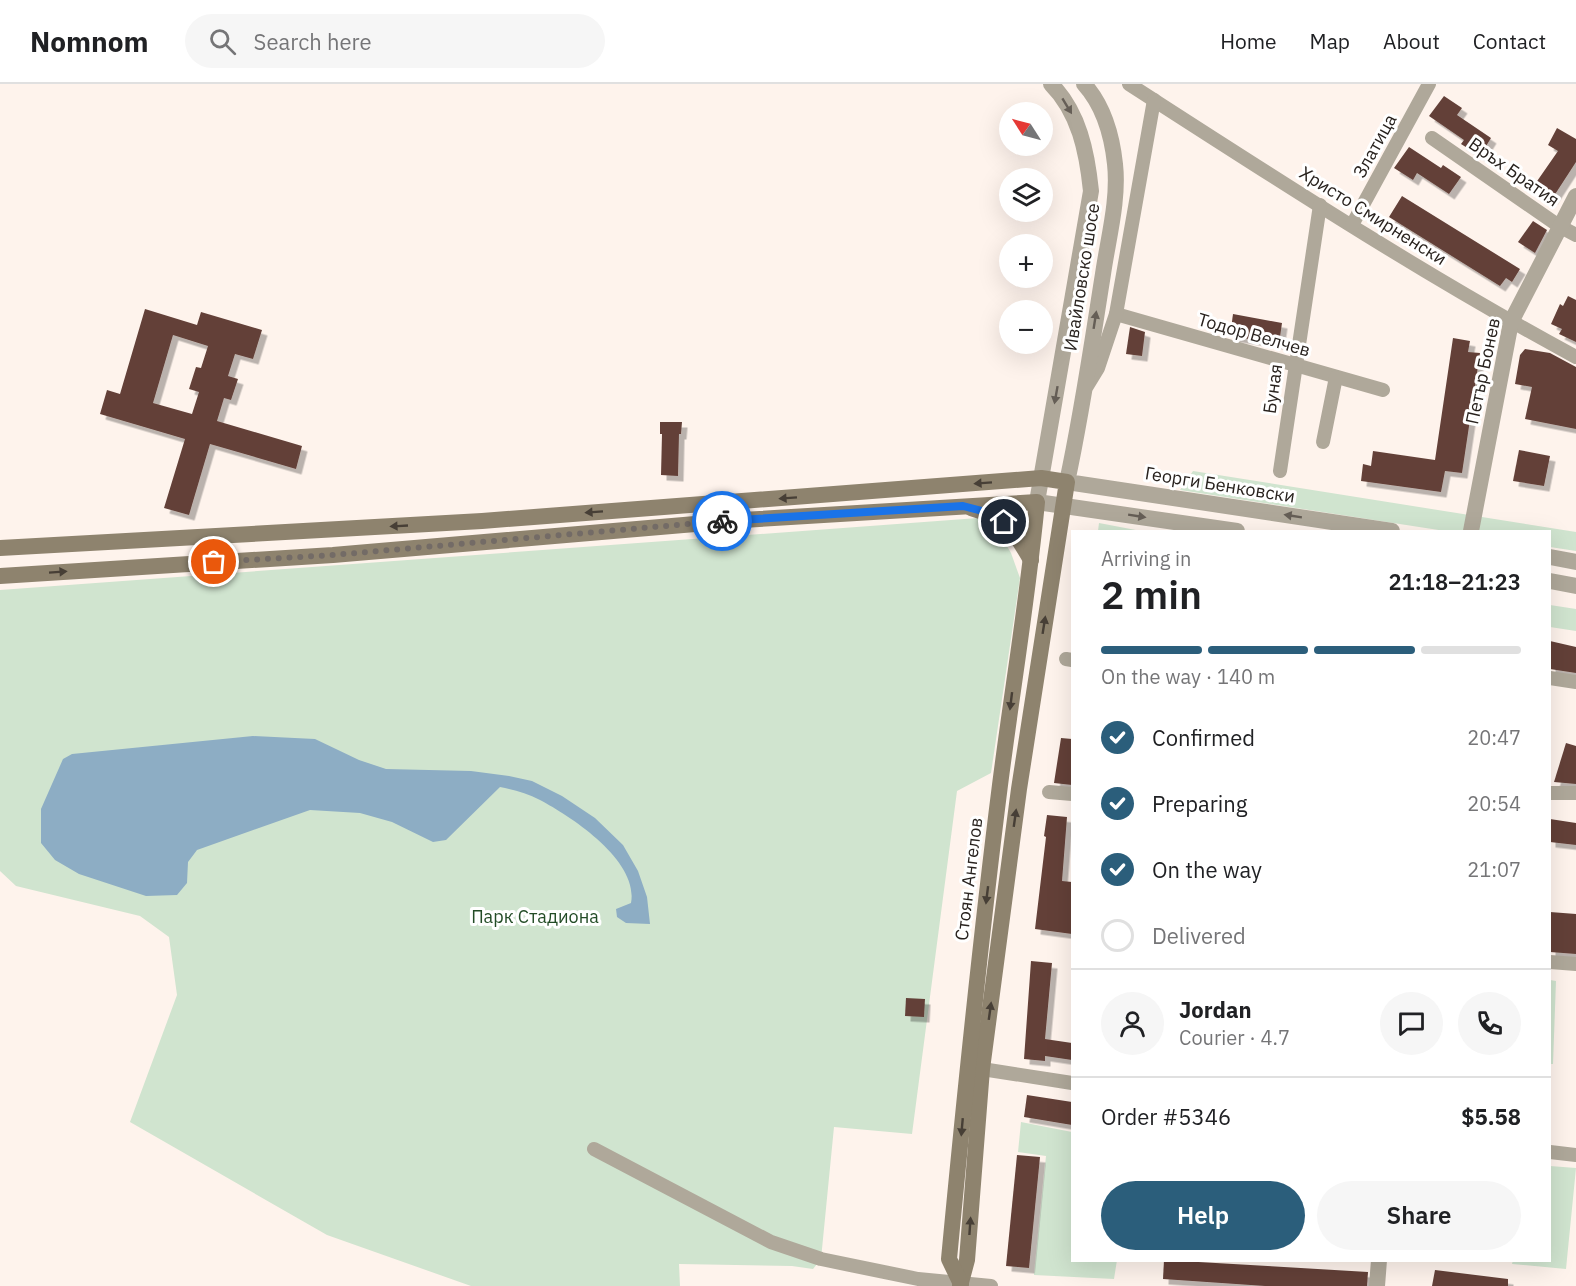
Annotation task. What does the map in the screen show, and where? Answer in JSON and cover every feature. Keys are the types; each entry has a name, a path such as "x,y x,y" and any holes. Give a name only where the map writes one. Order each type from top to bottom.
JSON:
{"main road":[{"name":"Георги Бенковски","path":"0,548 482,521 1041,478 1067,482"},
{"name":"Стоян Ангелов","path":"961,1285 967,1260 982,1069 1019,789 1067,482"},
{"name":"Стоян Ангелов","path":"961,1285 950,1259 967,1068 1000,787 1038,502"},
{"path":"0,576 333,555 730,521 1038,502"},
{"path":"963,506 986,512 1004,522 1017,536 1031,560"}],"street":[{"name":"Ивайловско шосе","path":"1041,478 1091,191 1088,162 1080,130 1066,104 1051,84"},
{"name":"Ивайловско шосе","path":"1067,482 1114,202 1115,166 1110,139 1100,108 1084,84"},
{"name":"Христо Смирненски","path":"1129,84 1511,322 1576,357"},
{"name":"Златица","path":"1353,225 1429,84"},
{"path":"1084,390 1098,368 1116,314 1154,100"},
{"name":"Връх Братия","path":"1432,138 1559,226 1576,235"},
{"name":"Петър Бонев","path":"1471,530 1511,322 1576,196"},
{"name":"Буная","path":"1280,471 1320,205"},
{"name":"Тодор Велчев","path":"1116,314 1383,390"},
{"path":"1323,442 1336,377"},
{"name":"Стоян Ангелов","path":"1038,502 1041,478"},
{"name":"Георги Бенковски","path":"1067,482 1385,530"},
{"path":"1038,502 1230,530"},
{"path":"1551,557 1576,562"},
{"path":"1551,581 1576,586"},
{"path":"1551,678 1576,682"},
{"path":"1049,792 1071,794"},
{"path":"1551,793 1576,793"},
{"path":"1551,962 1576,964"},
{"path":"982,1069 1071,1083"},
{"path":"594,1149 771,1242 821,1259 918,1279 961,1285 991,1286"},
{"path":"1551,1152 1576,1155"},
{"path":"1377,1286 1379,1262"}],"green space":[{"path":"1193,471 1576,532 1576,551 1551,547 1551,530 1439,530 1180,490"},
{"name":"Парк Стадиона","path":"978,518 998,531 1011,553 1020,578 991,773 957,791 912,1134 834,1127 821,1259 813,1269 792,1266 679,1264 680,1286 471,1286 327,1235 130,1122 177,995 169,937 140,916 16,886 0,871 0,590"},
{"path":"1099,523 1136,530 1098,530"},
{"path":"1551,605 1576,609 1576,631 1551,627"},
{"path":"1551,980 1556,981 1553,1064 1551,1064"},
{"path":"1021,1122 1071,1132 1071,1262 1117,1262 1114,1279 1034,1275 1046,1156 1018,1152"},
{"path":"1551,1166 1576,1168 1566,1269 1512,1264 1512,1262 1551,1262"}],"water":[{"path":"253,736 315,739 359,760 386,769 471,771 532,781 562,796 595,818 623,845 638,871 647,897 650,924 626,923 617,917 616,909 631,903 631,887 625,872 614,856 600,842 569,817 540,800 500,787 446,840 433,842 392,822 360,813 310,810 197,850 188,862 187,883 177,895 146,896 79,874 55,860 41,843 41,809 63,759 72,754"}],"building":[{"path":"1444,96 1462,108 1457,115 1491,138 1480,156 1461,144 1464,140 1429,116"},
{"path":"1557,128 1576,139 1576,162 1552,199 1533,187 1558,151 1548,145"},
{"path":"1409,147 1441,168 1443,165 1461,177 1449,194 1417,173 1413,180 1394,168"},
{"path":"1402,196 1520,269 1512,282 1506,278 1500,286 1389,217"},
{"path":"1533,221 1547,230 1535,253 1518,242"},
{"path":"1568,296 1576,300 1576,342 1559,334 1562,329 1551,324 1560,304 1563,306"},
{"path":"145,309 197,325 201,312 262,330 253,359 235,354 228,376 238,379 231,400 224,398 217,421 302,446 296,469 210,444 189,515 164,508 185,439 100,414 107,390 120,394","holes":["173,335 208,346 201,368 196,367 189,389 199,392 192,414 153,403"]},
{"path":"1233,314 1282,323 1279,344 1230,336"},
{"path":"1130,327 1145,332 1142,356 1126,354"},
{"path":"1453,338 1470,341 1468,352 1480,353 1462,473 1445,471 1441,492 1361,481 1363,464 1371,466 1373,451 1435,460"},
{"path":"1525,349 1550,353 1576,367 1576,429 1525,419 1532,387 1515,384 1520,355"},
{"path":"660,422 682,422 681,434 679,434 678,476 661,475"},
{"path":"1519,450 1550,456 1544,486 1513,481"},
{"path":"1551,641 1576,647 1576,673 1551,669"},
{"path":"1061,738 1071,739 1071,785 1054,783"},
{"path":"1566,743 1576,746 1576,784 1554,782"},
{"path":"1047,815 1067,817 1062,881 1071,882 1071,934 1035,929 1046,837 1044,836"},
{"path":"1551,819 1576,823 1576,845 1551,842"},
{"path":"1551,912 1576,914 1576,954 1551,952"},
{"path":"1031,961 1052,963 1045,1039 1071,1043 1071,1060 1045,1056 1045,1061 1024,1059"},
{"path":"906,998 925,999 924,1017 905,1016"},
{"path":"1027,1095 1071,1102 1071,1125 1024,1117"},
{"path":"1017,1155 1040,1157 1029,1268 1006,1266"},
{"path":"1164,1262 1368,1272 1367,1286 1265,1286 1163,1279"},
{"path":"1435,1270 1508,1279 1508,1286 1432,1286"}],"way so far":[{"path":"214,562 333,555 722,521"}],"route":[{"path":"722,521 963,506 986,512 1004,522"}]}
